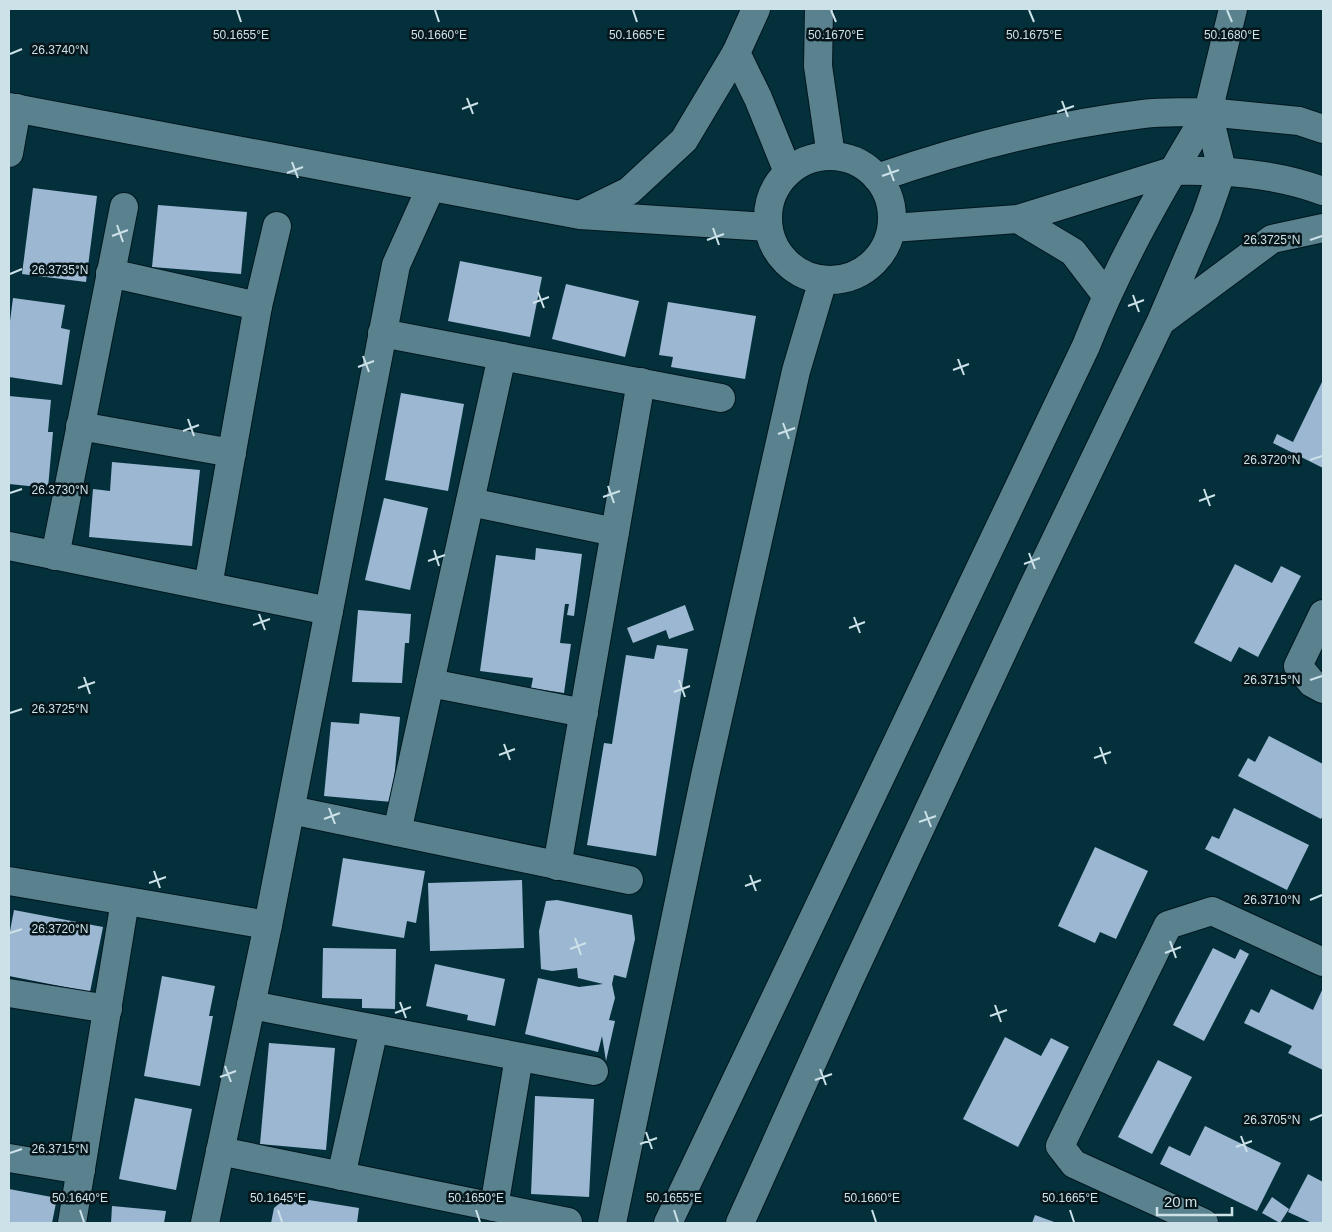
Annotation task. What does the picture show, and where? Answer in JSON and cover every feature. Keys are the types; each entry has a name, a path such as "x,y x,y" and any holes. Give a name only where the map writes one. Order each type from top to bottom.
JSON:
{"street":[{"path":"580,214 629,191 684,140 736,53 756,9"},
{"path":"819,9 818,66 831,156"},
{"path":"668,1223 1086,346 1106,295 1172,171 1208,112 1233,9"},
{"path":"736,53 758,98 788,172"},
{"path":"9,153 13,107 580,214 768,227"},
{"path":"877,178 910,166 1042,130 1145,113 1208,112 1299,121 1323,129"},
{"path":"740,1223 849,981 1030,591 1161,321 1206,216 1222,170 1208,112"},
{"path":"831,156 854,161 877,178 890,199 893,216 892,228 884,250 872,264 858,274 841,280 823,280 806,276 790,267 778,254 770,238 768,227 769,202 776,186 788,172 802,162 831,156"},
{"path":"892,228 1018,220 1172,171 1222,170 1294,180 1323,191"},
{"path":"205,1223 291,810 396,265 431,187"},
{"path":"55,556 124,207"},
{"path":"1018,220 1073,252 1106,295"},
{"path":"208,586 258,306 277,226"},
{"path":"1161,321 1272,238 1323,228"},
{"path":"110,273 258,306"},
{"path":"612,1223 705,776 796,371 823,280"},
{"path":"382,333 721,398"},
{"path":"397,832 502,356"},
{"path":"557,866 641,382"},
{"path":"80,426 232,453"},
{"path":"470,502 615,532"},
{"path":"9,546 329,611"},
{"path":"1323,614 1298,666 1312,683 1323,689"},
{"path":"430,683 584,713"},
{"path":"291,810 629,880"},
{"path":"9,881 268,925"},
{"path":"72,1223 126,901"},
{"path":"1204,1223 1074,1164 1060,1146 1168,925 1212,912 1323,962"},
{"path":"9,993 108,1009"},
{"path":"251,1005 594,1071"},
{"path":"341,1176 374,1029"},
{"path":"494,1207 519,1057"},
{"path":"220,1151 568,1222"},
{"path":"9,1158 81,1170"}],"building":[{"path":"33,188 97,196 86,282 22,274"},
{"path":"158,205 247,212 241,274 152,267"},
{"path":"460,261 542,277 530,337 448,321"},
{"path":"566,284 639,301 625,357 552,339"},
{"path":"13,298 65,305 61,328 70,330 62,385 9,377 9,329"},
{"path":"668,302 756,316 745,379 671,367 673,357 659,355"},
{"path":"1323,380 1323,468 1273,443 1277,434 1293,442"},
{"path":"401,393 464,404 448,491 385,480"},
{"path":"9,396 51,400 48,432 53,432 48,488 9,484"},
{"path":"112,462 200,470 192,546 89,537 93,489 110,491"},
{"path":"384,498 428,508 410,590 365,580"},
{"path":"536,548 582,554 574,616 567,615 569,604 565,604 560,643 571,644 564,693 531,688 533,678 480,671 496,555 535,560"},
{"path":"1235,564 1272,583 1281,566 1301,576 1258,657 1239,647 1231,662 1194,643"},
{"path":"685,605 694,630 669,639 666,630 633,643 627,628"},
{"path":"358,610 411,614 409,643 405,643 402,683 352,682"},
{"path":"657,645 688,649 656,856 587,845 604,743 612,744 626,655 654,659"},
{"path":"360,713 400,717 392,802 324,796 331,722 359,724"},
{"path":"1269,736 1323,764 1323,815 1321,819 1238,776 1248,758 1255,762"},
{"path":"1234,808 1309,845 1287,890 1205,849 1212,836 1219,839"},
{"path":"1095,847 1148,871 1116,939 1100,932 1095,943 1058,926"},
{"path":"343,858 425,871 416,923 407,921 404,938 332,926"},
{"path":"522,880 524,948 430,951 428,883"},
{"path":"557,900 632,915 635,939 626,978 614,975 612,984 615,998 609,1020 615,1021 606,1061 602,1036 598,1052 525,1034 538,978 579,987 603,984 578,978 577,968 552,971 541,969 539,931 546,901"},
{"path":"14,910 103,927 90,992 9,976 9,936"},
{"path":"323,948 396,949 395,1009 362,1008 362,999 322,998"},
{"path":"1213,948 1235,959 1240,949 1249,954 1204,1041 1173,1025"},
{"path":"435,964 505,979 495,1026 467,1020 468,1015 426,1006"},
{"path":"162,976 215,986 209,1016 213,1016 200,1086 144,1076"},
{"path":"1323,988 1323,1070 1288,1053 1292,1046 1244,1023 1251,1009 1259,1013 1271,989 1313,1010"},
{"path":"1005,1037 1041,1056 1051,1038 1069,1047 1018,1147 963,1119"},
{"path":"269,1043 335,1048 326,1150 260,1144"},
{"path":"1158,1060 1192,1077 1152,1154 1118,1137"},
{"path":"535,1096 594,1099 589,1197 531,1194"},
{"path":"135,1098 192,1109 176,1190 119,1179"},
{"path":"1205,1126 1281,1163 1257,1211 1160,1164 1169,1146 1190,1156"},
{"path":"1308,1174 1323,1182 1323,1223 1312,1223 1288,1212"},
{"path":"9,1189 57,1198 52,1223 9,1223"},
{"path":"287,1197 302,1206 309,1200 359,1208 357,1223 271,1223 274,1208"},
{"path":"1272,1197 1289,1209 1280,1223 1262,1213"},
{"path":"112,1206 166,1211 164,1223 111,1223"},
{"path":"1035,1215 1057,1223 1032,1223"}]}
